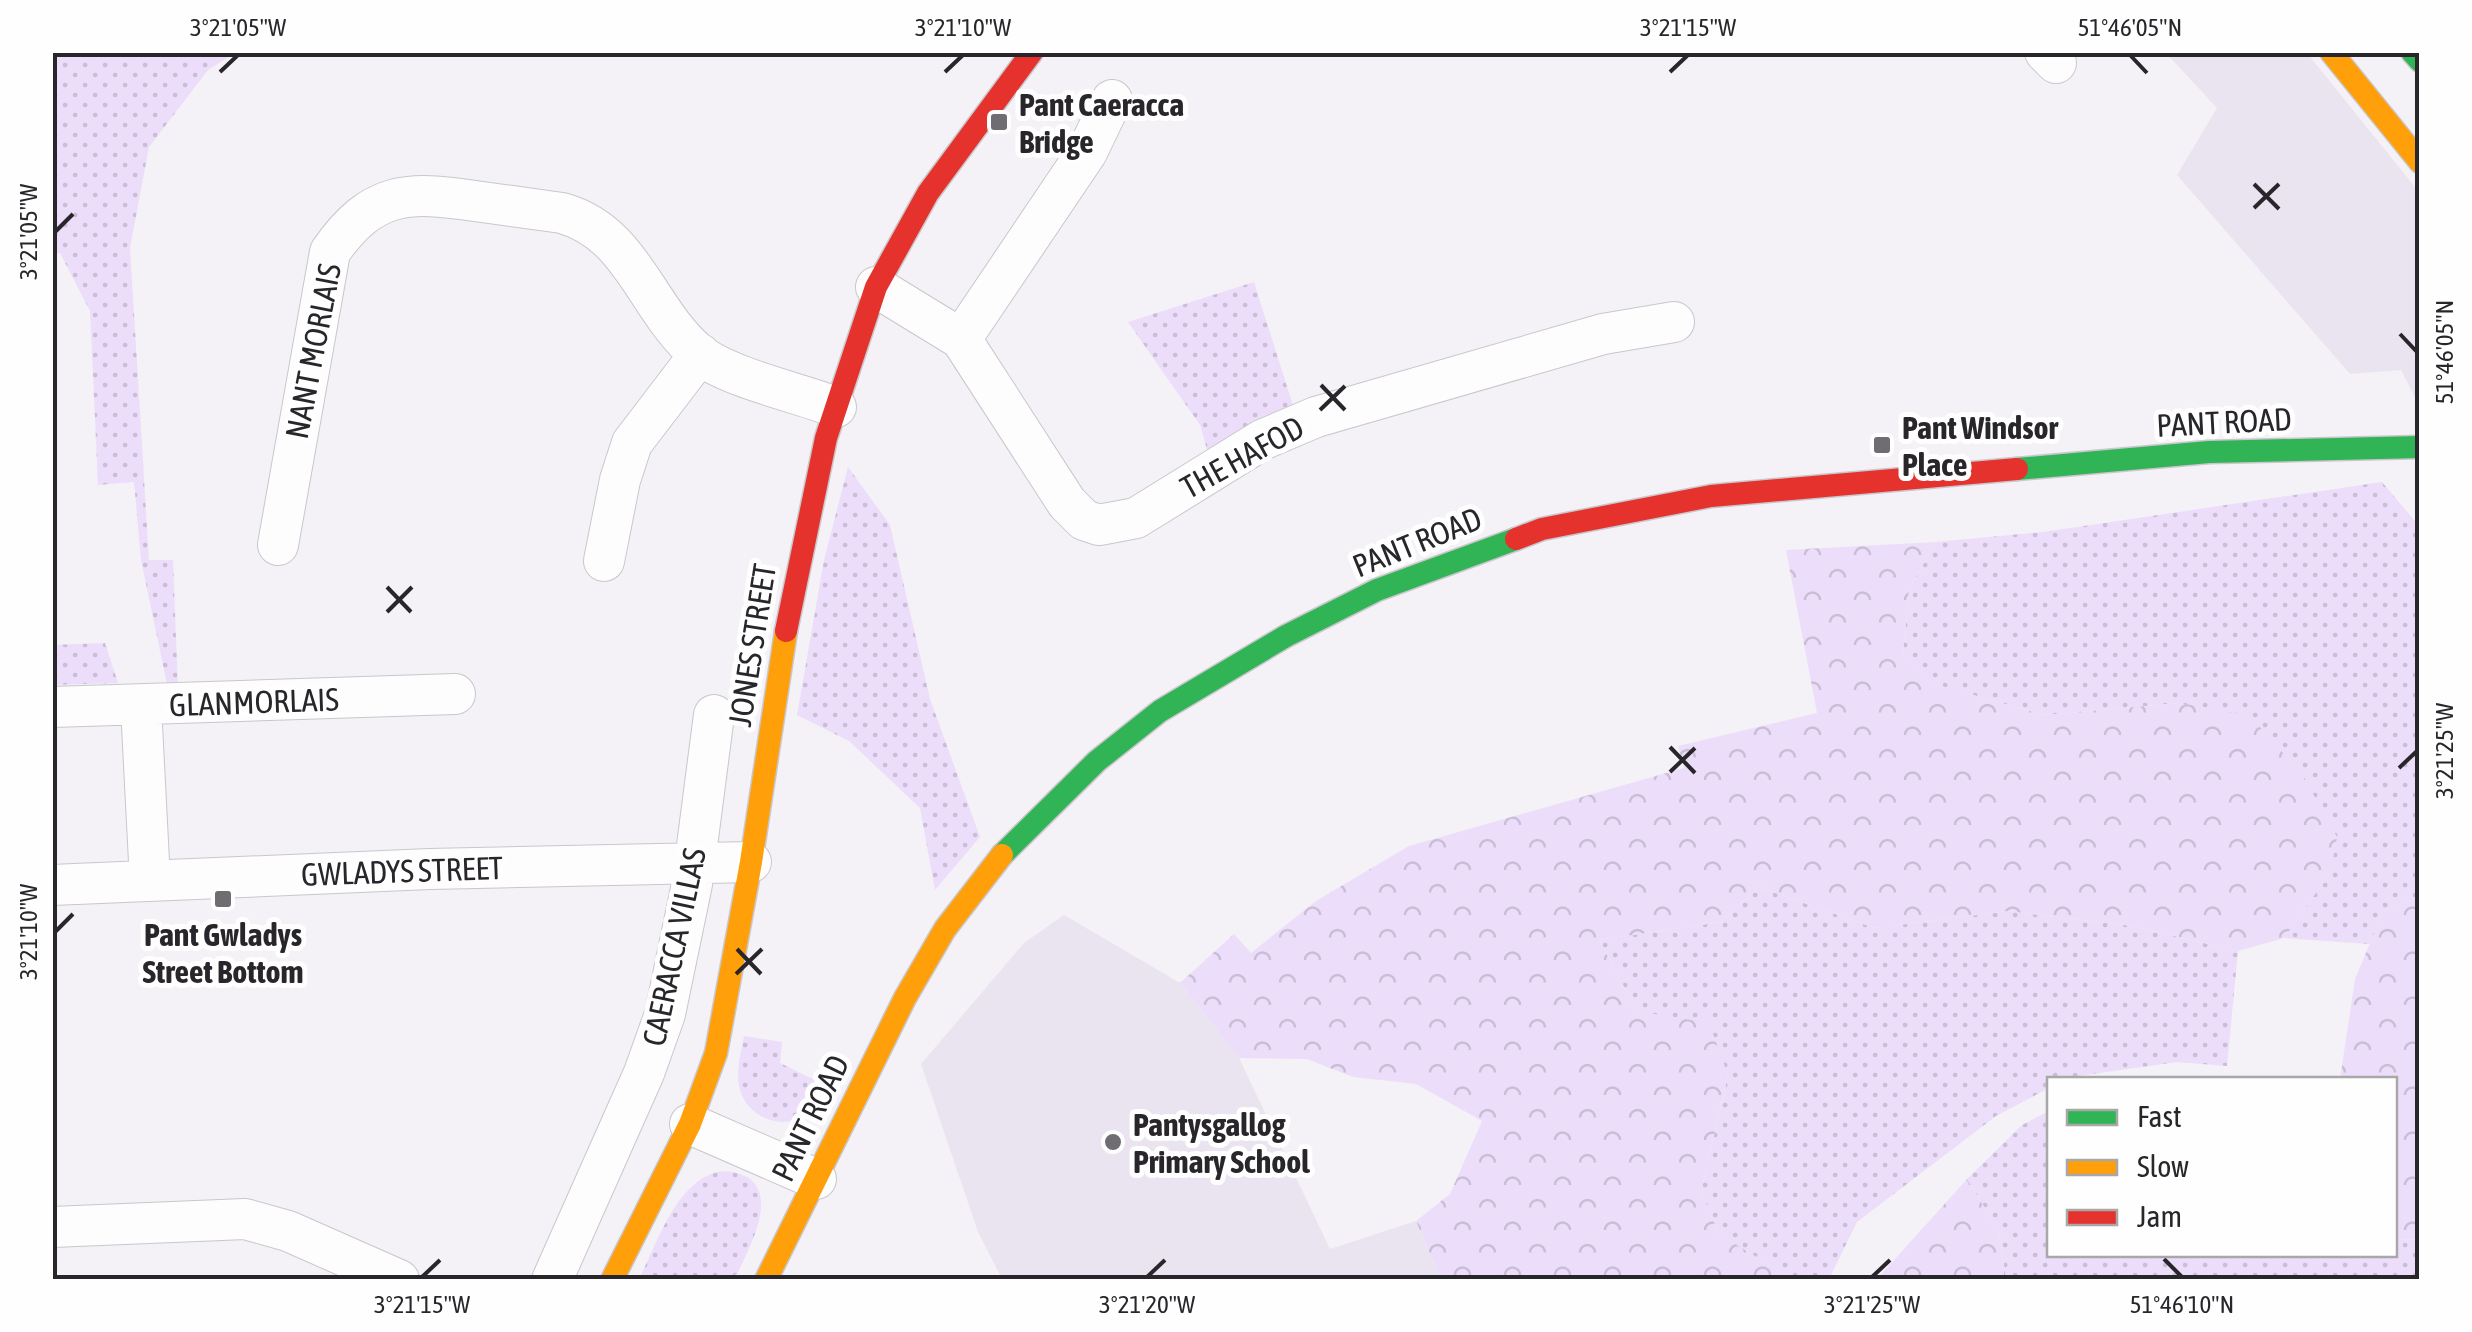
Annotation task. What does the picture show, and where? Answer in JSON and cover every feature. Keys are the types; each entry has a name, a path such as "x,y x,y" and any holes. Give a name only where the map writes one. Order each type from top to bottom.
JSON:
{"main road":[{"name":"JONES STREET","path":"612,1280 690,1124 716,1053 751,862 790,601 836,407 876,288 928,193 1032,52"},
{"path":"2331,52 2420,162"},
{"path":"2412,52 2420,61"},
{"name":"PANT ROAD","path":"766,1280 905,998 946,929 997,860 1097,761 1160,711 1286,636 1377,590 1542,528 1712,496 2210,452 2420,446"}],"street":[{"path":"960,339 1087,152 1112,100"},
{"name":"NANT MORLAIS","path":"278,545 330,252 345,231 367,212 392,199 424,194 562,213 584,220 616,244 700,354 721,366 836,407"},
{"name":"THE HAFOD","path":"876,288 960,339 1067,503 1084,520 1098,525 1136,518 1262,440 1316,416 1603,334 1674,322"},
{"path":"603,561 632,444 700,354"},
{"name":"GLANMORLAIS","path":"52,708 455,694"},
{"path":"140,706 150,881"},
{"name":"CAERACCA VILLAS","path":"552,1280 644,1073 665,1014 695,861 714,714"},
{"name":"GWLADYS STREET","path":"52,885 751,862"},
{"path":"690,1124 816,1180"},
{"path":"52,1227 245,1219 288,1231 398,1280"}],"shaded area":[{"path":"2166,53 2307,53 2419,192 2419,405 2401,370 2350,374 2177,175 2217,108"},
{"name":"Pantysgallog Primary School","path":"1064,915 1180,983 1239,1058 1330,1249 1416,1221 1441,1279 1002,1279 978,1232 921,1064 1024,943"}],"green space":[{"path":"53,53 235,53 208,70 149,147 130,248 149,560 173,560 178,690 168,689 141,560 134,482 98,485 90,311 60,253 53,253"},
{"path":"1254,282 1296,415 1209,456 1200,425 1128,322"},
{"path":"848,467 890,525 930,699 980,837 935,890 920,808 849,741 797,715 824,560"},
{"path":"2382,482 2419,526 2419,897 2383,912 2370,944 2284,938 2331,871 2180,703 2044,715 1930,683 1903,654 1909,589 1936,542 2043,532"},
{"path":"1936,542 1909,589 1903,654 1931,683 2044,715 2180,703 2250,716 2302,774 2337,837 2331,871 2284,938 2238,951 2132,926 2008,911 1875,928 1759,887 1721,922 1599,940 1637,1011 1709,1023 1728,1075 1701,1192 1719,1234 1792,1279 1441,1279 1416,1221 1450,1194 1482,1121 1416,1084 1353,1077 1307,1059 1239,1058 1180,983 1234,934 1251,953 1316,901 1409,846 1684,768 1678,746 1817,713 1786,550"},
{"path":"105,643 118,683 53,685 53,645"},
{"path":"1759,887 1875,928 2008,911 2132,926 2238,951 2227,1066 2177,1062 2047,1077 2047,1089 1996,1116 1857,1222 1829,1279 1792,1279 1719,1234 1701,1192 1728,1075 1637,1011 1599,940 1721,922"},
{"path":"2419,897 2419,1239 2397,1240 2397,1077 2340,1077 2355,979 2383,912"},
{"path":"744,1036 782,1042 780,1063 823,1084 809,1111 800,1118 769,1120 744,1100 739,1063"},
{"path":"2047,1112 2047,1257 2397,1257 2397,1240 2419,1239 2419,1279 2006,1279 1999,1231 1967,1179 2022,1125"},
{"path":"722,1171 743,1175 755,1184 760,1196 757,1228 737,1274 721,1279 639,1279 681,1199 706,1176"},
{"path":"1967,1179 1999,1231 2006,1279 1877,1279"}],"traffic: fast":[{"path":"2412,52 2420,61"},
{"path":"2017,469 2209,452 2420,447"},
{"path":"1002,855 1097,761 1160,711 1286,636 1377,590 1516,539"}],"traffic: slow":[{"path":"2331,52 2420,162"},
{"path":"612,1280 690,1124 716,1053 751,862 786,631"},
{"path":"766,1280 905,998 945,929 1002,855"}],"traffic: jam":[{"path":"786,631 826,438 876,287 928,193 1032,52"},
{"path":"1516,539 1542,529 1711,496 2017,469"}],"place":[{"name":"Pant Caeracca Bridge","path":"999,122"},
{"name":"Pant Windsor Place","path":"1882,445"},
{"name":"Pant Gwladys Street Bottom","path":"223,899"},
{"name":"Pantysgallog Primary School","path":"1113,1142"}]}
